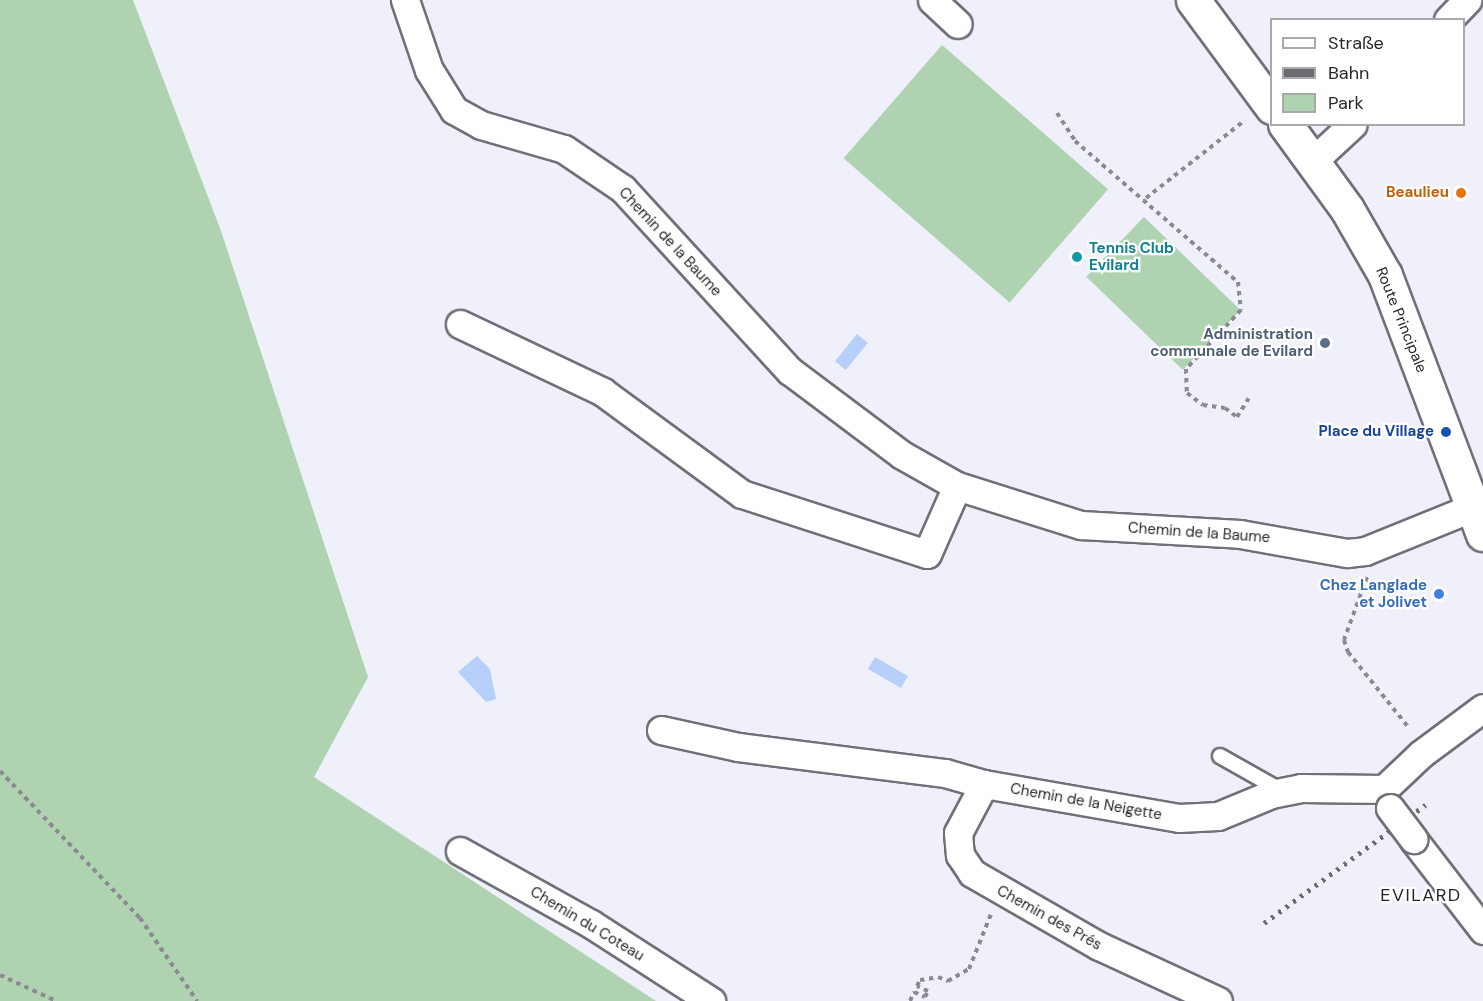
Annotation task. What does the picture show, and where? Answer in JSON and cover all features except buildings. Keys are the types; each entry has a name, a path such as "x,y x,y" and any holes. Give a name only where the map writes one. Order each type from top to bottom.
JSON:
{"street":[{"name":"Chemin de la Baume","path":"405,0 429,70 454,110 481,125 564,149 623,189 790,370 902,455 957,486 1081,525 1240,534 1347,553 1365,551 1478,520"},
{"path":"932,0 958,24"},
{"path":"1193,0 1260,112"},
{"path":"1450,18 1467,0"},
{"name":"Route Principale","path":"1287,126 1347,209 1385,275 1478,520"},
{"path":"1313,161 1350,139"},
{"path":"460,324 603,392 742,494 927,554 957,486"},
{"path":"1483,708 1421,754 1387,798 1413,839 1483,930"},
{"name":"Chemin de la Neigette","path":"661,730 738,747 945,772 984,784 1190,818 1233,812 1282,792 1387,798"},
{"name":"Chemin des Prés","path":"984,784 961,821 958,843 972,873 1099,946 1218,1001"},
{"name":"Chemin du Coteau","path":"460,850 591,924 711,1001"}],"lane":[{"path":"1220,756 1282,792"}],"path":[{"path":"1146,198 1260,112"},
{"path":"1057,113 1075,141 1146,198 1238,282 1241,310 1186,369 1187,393 1203,405 1225,408 1237,417 1249,398"},
{"path":"1365,551 1371,565 1344,640 1379,692 1407,722 1421,754"},
{"path":"0,771 140,918 185,978 197,1001"},
{"path":"910,1001 914,992 925,997 928,991 917,986 920,980 938,977 948,981 969,969 1000,891"},
{"path":"0,975 56,1001"}],"green space":[{"path":"0,0 133,0 221,231 368,677 314,777 656,1001 0,1001"},
{"path":"942,45 1108,189 1010,303 844,158"},
{"path":"1144,217 1240,310 1183,370 1086,277"}],"water":[{"path":"857,334 868,343 846,370 835,361"},
{"path":"477,656 490,669 496,699 486,702 458,672"},
{"path":"875,657 908,676 901,688 868,669"}],"railway":[{"path":"1264,923 1425,805"}],"place":[{"name":"Beaulieu","path":"1461,193"},
{"name":"Tennis Club Evilard","path":"1077,257"},
{"name":"Administration communale de Evilard","path":"1325,343"},
{"name":"Place du Village","path":"1446,432"},
{"name":"Chez Langlade et Jolivet","path":"1439,594"}],"district":[{"name":"EVILARD","path":"1421,895"}]}
